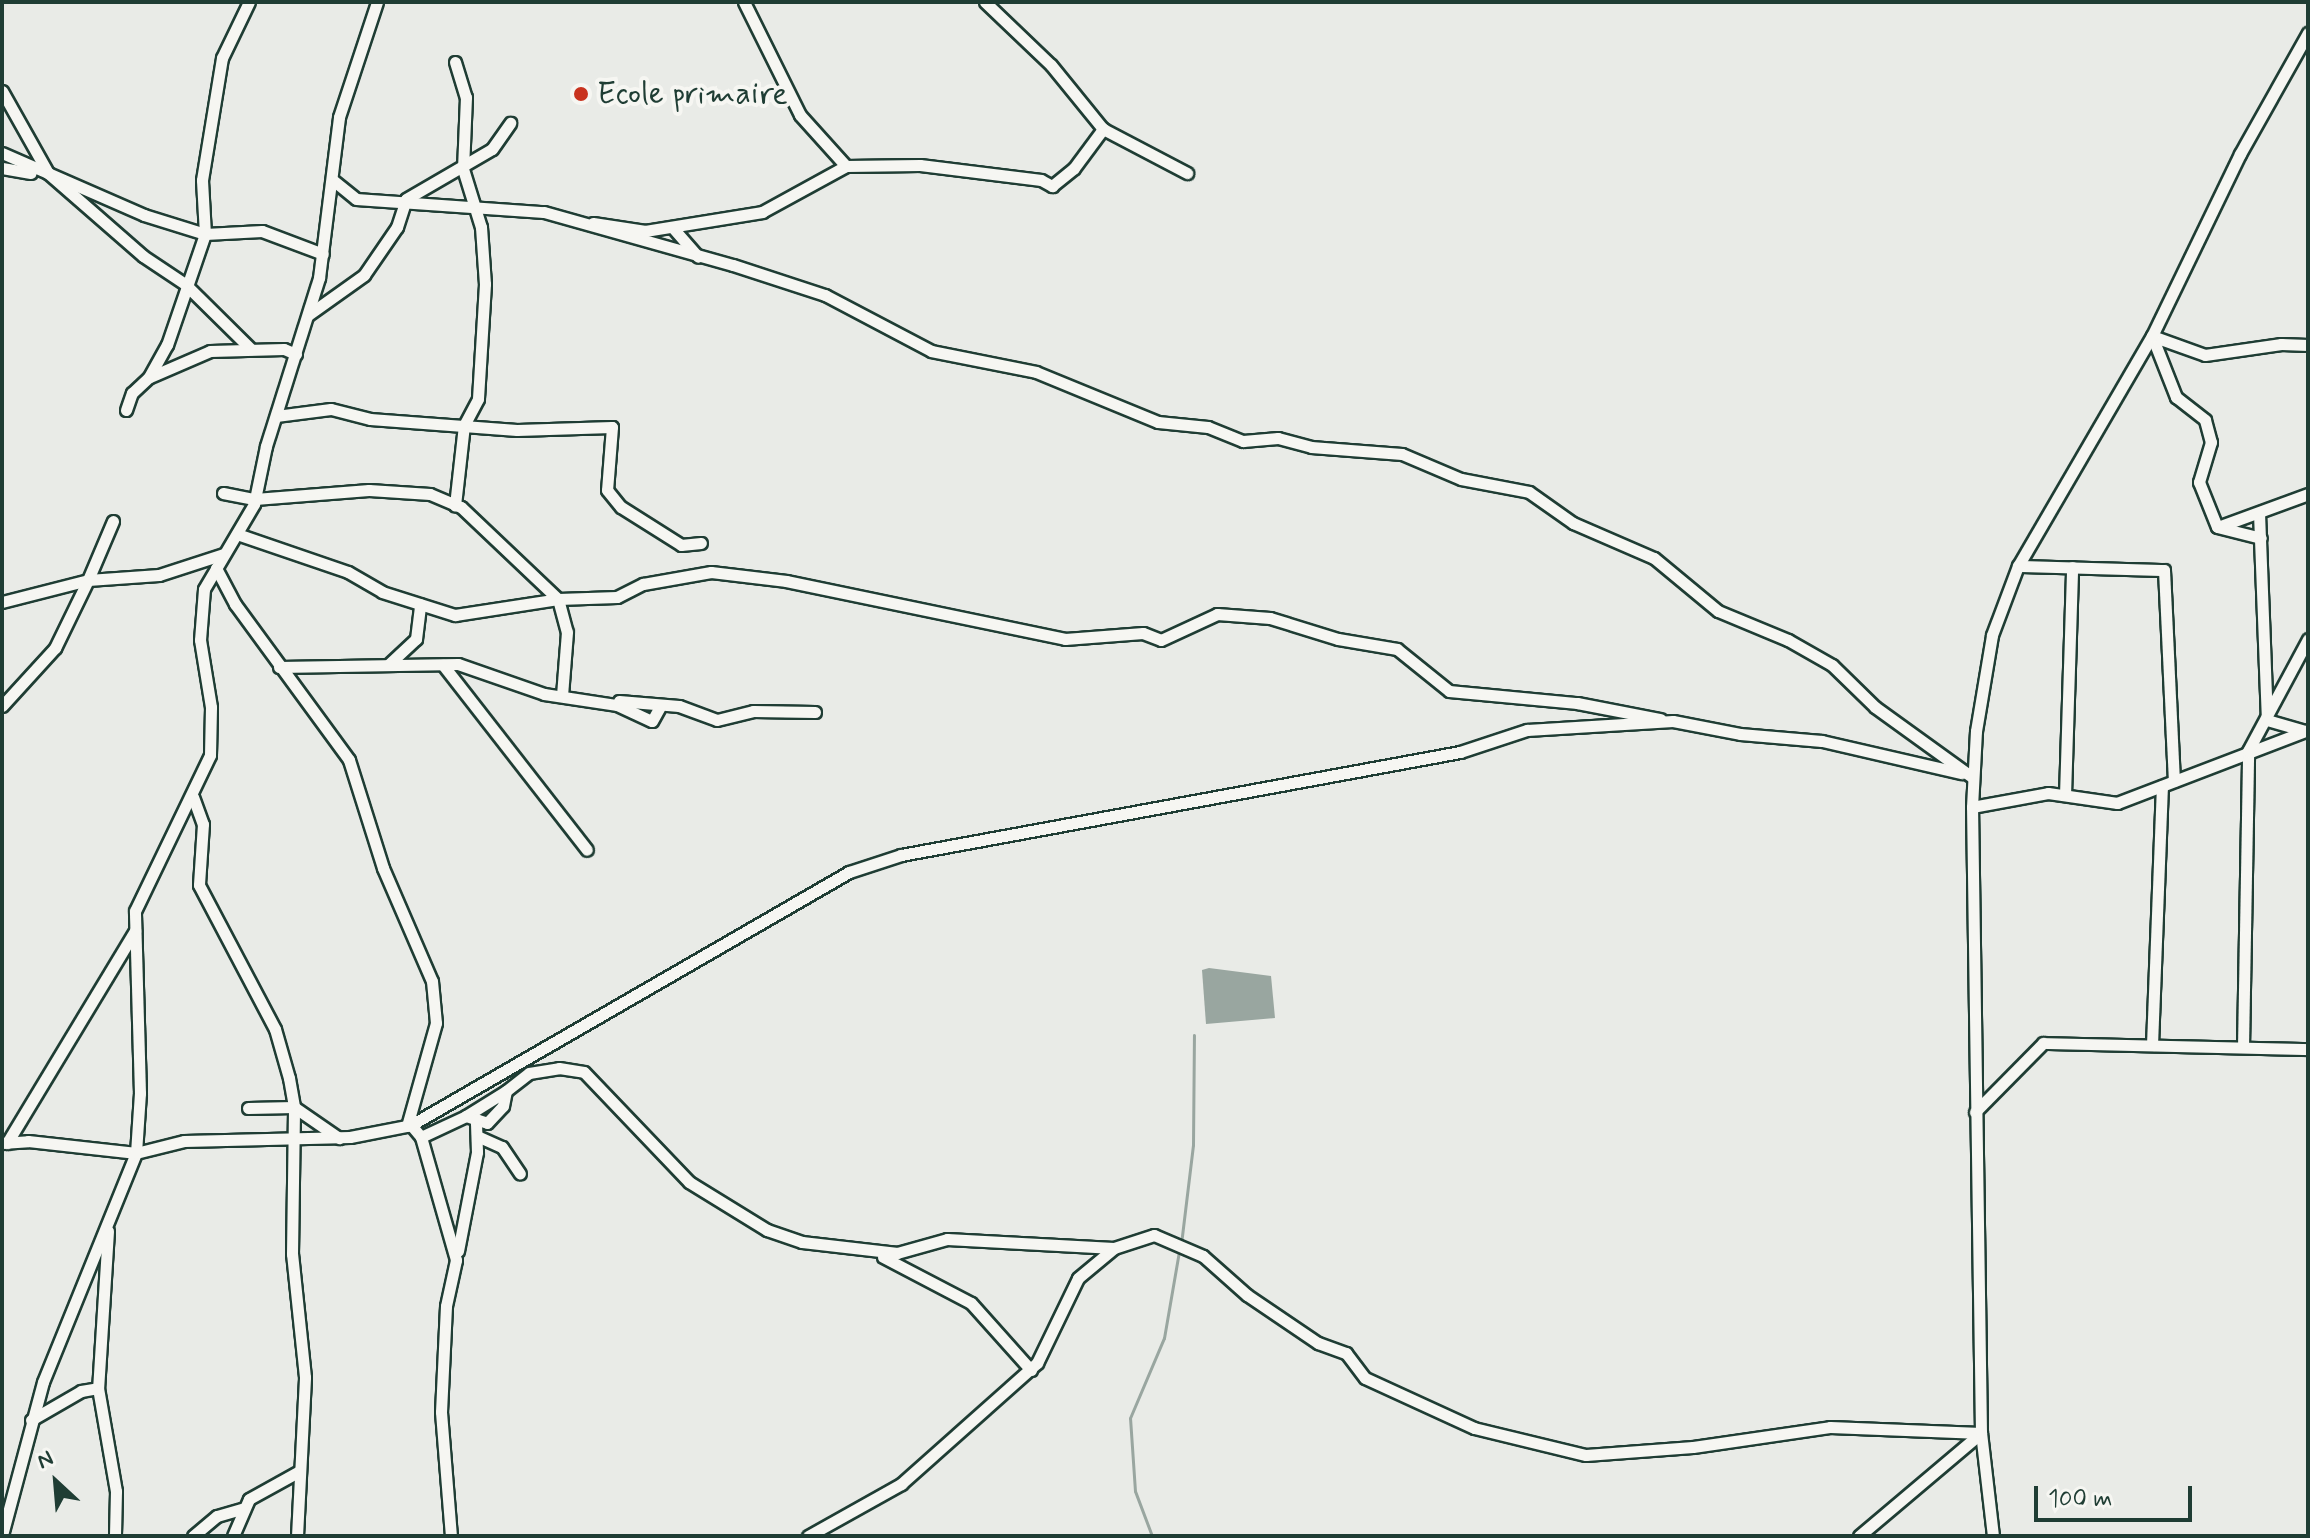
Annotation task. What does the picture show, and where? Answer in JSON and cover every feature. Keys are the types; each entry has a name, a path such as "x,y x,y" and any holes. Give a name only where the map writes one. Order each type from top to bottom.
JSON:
{"street":[{"path":"149,377 167,345 185,284 205,234 202,180 222,58 249,2"},
{"path":"2,1535 31,1420 136,1153 140,1093 135,911 153,865 193,797 210,755 211,707 200,640 204,589 255,499 323,254 334,181 339,117 377,2"},
{"path":"744,2 800,115 846,166"},
{"path":"985,2 1051,65 1103,129 1187,173"},
{"path":"1993,1536 1981,1433 1972,807 1967,775 1992,635 2018,566 2152,336 2240,154 2308,33"},
{"path":"455,62 466,97 463,169 482,236 485,284 478,399 464,425 455,505"},
{"path":"2,91 48,173 143,256 185,284 251,349"},
{"path":"308,315 332,303 364,275 397,227 406,199 463,169 492,149 510,123"},
{"path":"334,181 356,199 472,204 645,231 762,212 846,166 920,165 1041,180 1052,186 1074,168 1103,129"},
{"path":"2,153 144,215 205,234 262,231 323,254"},
{"path":"2,168 48,173"},
{"path":"581,221 825,295 931,351 1036,372 1158,422 1208,427 1243,441 1278,438 1311,447 1402,454 1461,479 1529,492 1573,523 1654,558 1718,611 1788,640 1832,665 1875,707 1967,775"},
{"path":"673,228 702,260"},
{"path":"2152,336 2205,355 2281,344 2308,345"},
{"path":"2152,336 2176,397 2205,420 2211,442 2199,482 2217,527"},
{"path":"126,410 132,393 149,377 184,358 251,349 296,354"},
{"path":"276,416 331,409 370,419 517,430 612,427 607,490 621,507 681,545 701,543"},
{"path":"223,493 255,499 369,490 430,494 455,505 558,599 567,632 562,696"},
{"path":"2217,527 2308,494"},
{"path":"2259,513 2267,720"},
{"path":"2,706 55,648 113,521"},
{"path":"2217,527 2261,538"},
{"path":"237,534 348,572 382,592 455,615 558,599 617,597 643,584 711,572 786,581 1065,639 1143,633 1161,640 1217,614 1270,618 1338,639 1397,649 1449,691 1577,703 1740,734 1822,741 1967,775"},
{"path":"2,602 88,580 159,575 224,554"},
{"path":"2018,566 2164,570 2174,781"},
{"path":"2065,795 2072,567"},
{"path":"216,568 279,667 349,760 383,868 432,981 436,1023 409,1125"},
{"path":"389,664 416,639 420,604"},
{"path":"2243,1047 2248,751 2308,639"},
{"path":"279,667 458,664 493,680 562,696 661,705 717,720 753,711 815,712"},
{"path":"443,665 587,850"},
{"path":"598,700 652,721 661,705"},
{"path":"2267,720 2306,730"},
{"path":"135,931 6,1146 136,1153 184,1141 339,1138 409,1125 849,872 901,855 1460,752 1527,730 1673,721"},
{"path":"1972,807 2048,793 2117,803 2306,730"},
{"path":"2152,1045 2162,786"},
{"path":"193,797 203,824 199,885 285,1052 294,1107 290,1140 292,1254 305,1377 297,1536"},
{"path":"1975,1112 2043,1043 2308,1049"},
{"path":"421,1137 471,1118 529,1073 559,1068 584,1072 689,1182 767,1230 802,1242 897,1253 947,1239 1114,1248 1154,1235 1181,1244 1318,1343 1346,1353 1365,1378 1474,1428 1586,1455 1693,1447 1830,1427 1981,1433"},
{"path":"451,1536 441,1412 446,1306 477,1150 477,1136 471,1118 473,1089"},
{"path":"248,1108 294,1107 339,1138"},
{"path":"409,1125 421,1137 456,1260"},
{"path":"477,1136 502,1147 520,1174"},
{"path":"477,1150 502,1147"},
{"path":"108,1222 98,1388 116,1491 115,1536"},
{"path":"808,1536 901,1484 1031,1370 1078,1278 1114,1248"},
{"path":"871,1252 971,1303 1031,1370"},
{"path":"31,1420 81,1391 98,1388"},
{"path":"1859,1536 1981,1433"},
{"path":"233,1536 242,1509 260,1490 298,1472"},
{"path":"193,1536 217,1516 242,1509"}],"shaded area":[{"path":"1209,968 1271,976 1275,1018 1206,1024 1202,970"}],"waterway":[{"path":"1181,1244 1193,1145 1194,1035"},
{"path":"1152,1536 1135,1491 1130,1418 1164,1338 1179,1251"}],"place":[{"name":"Ecole primaire","path":"581,94"}]}
